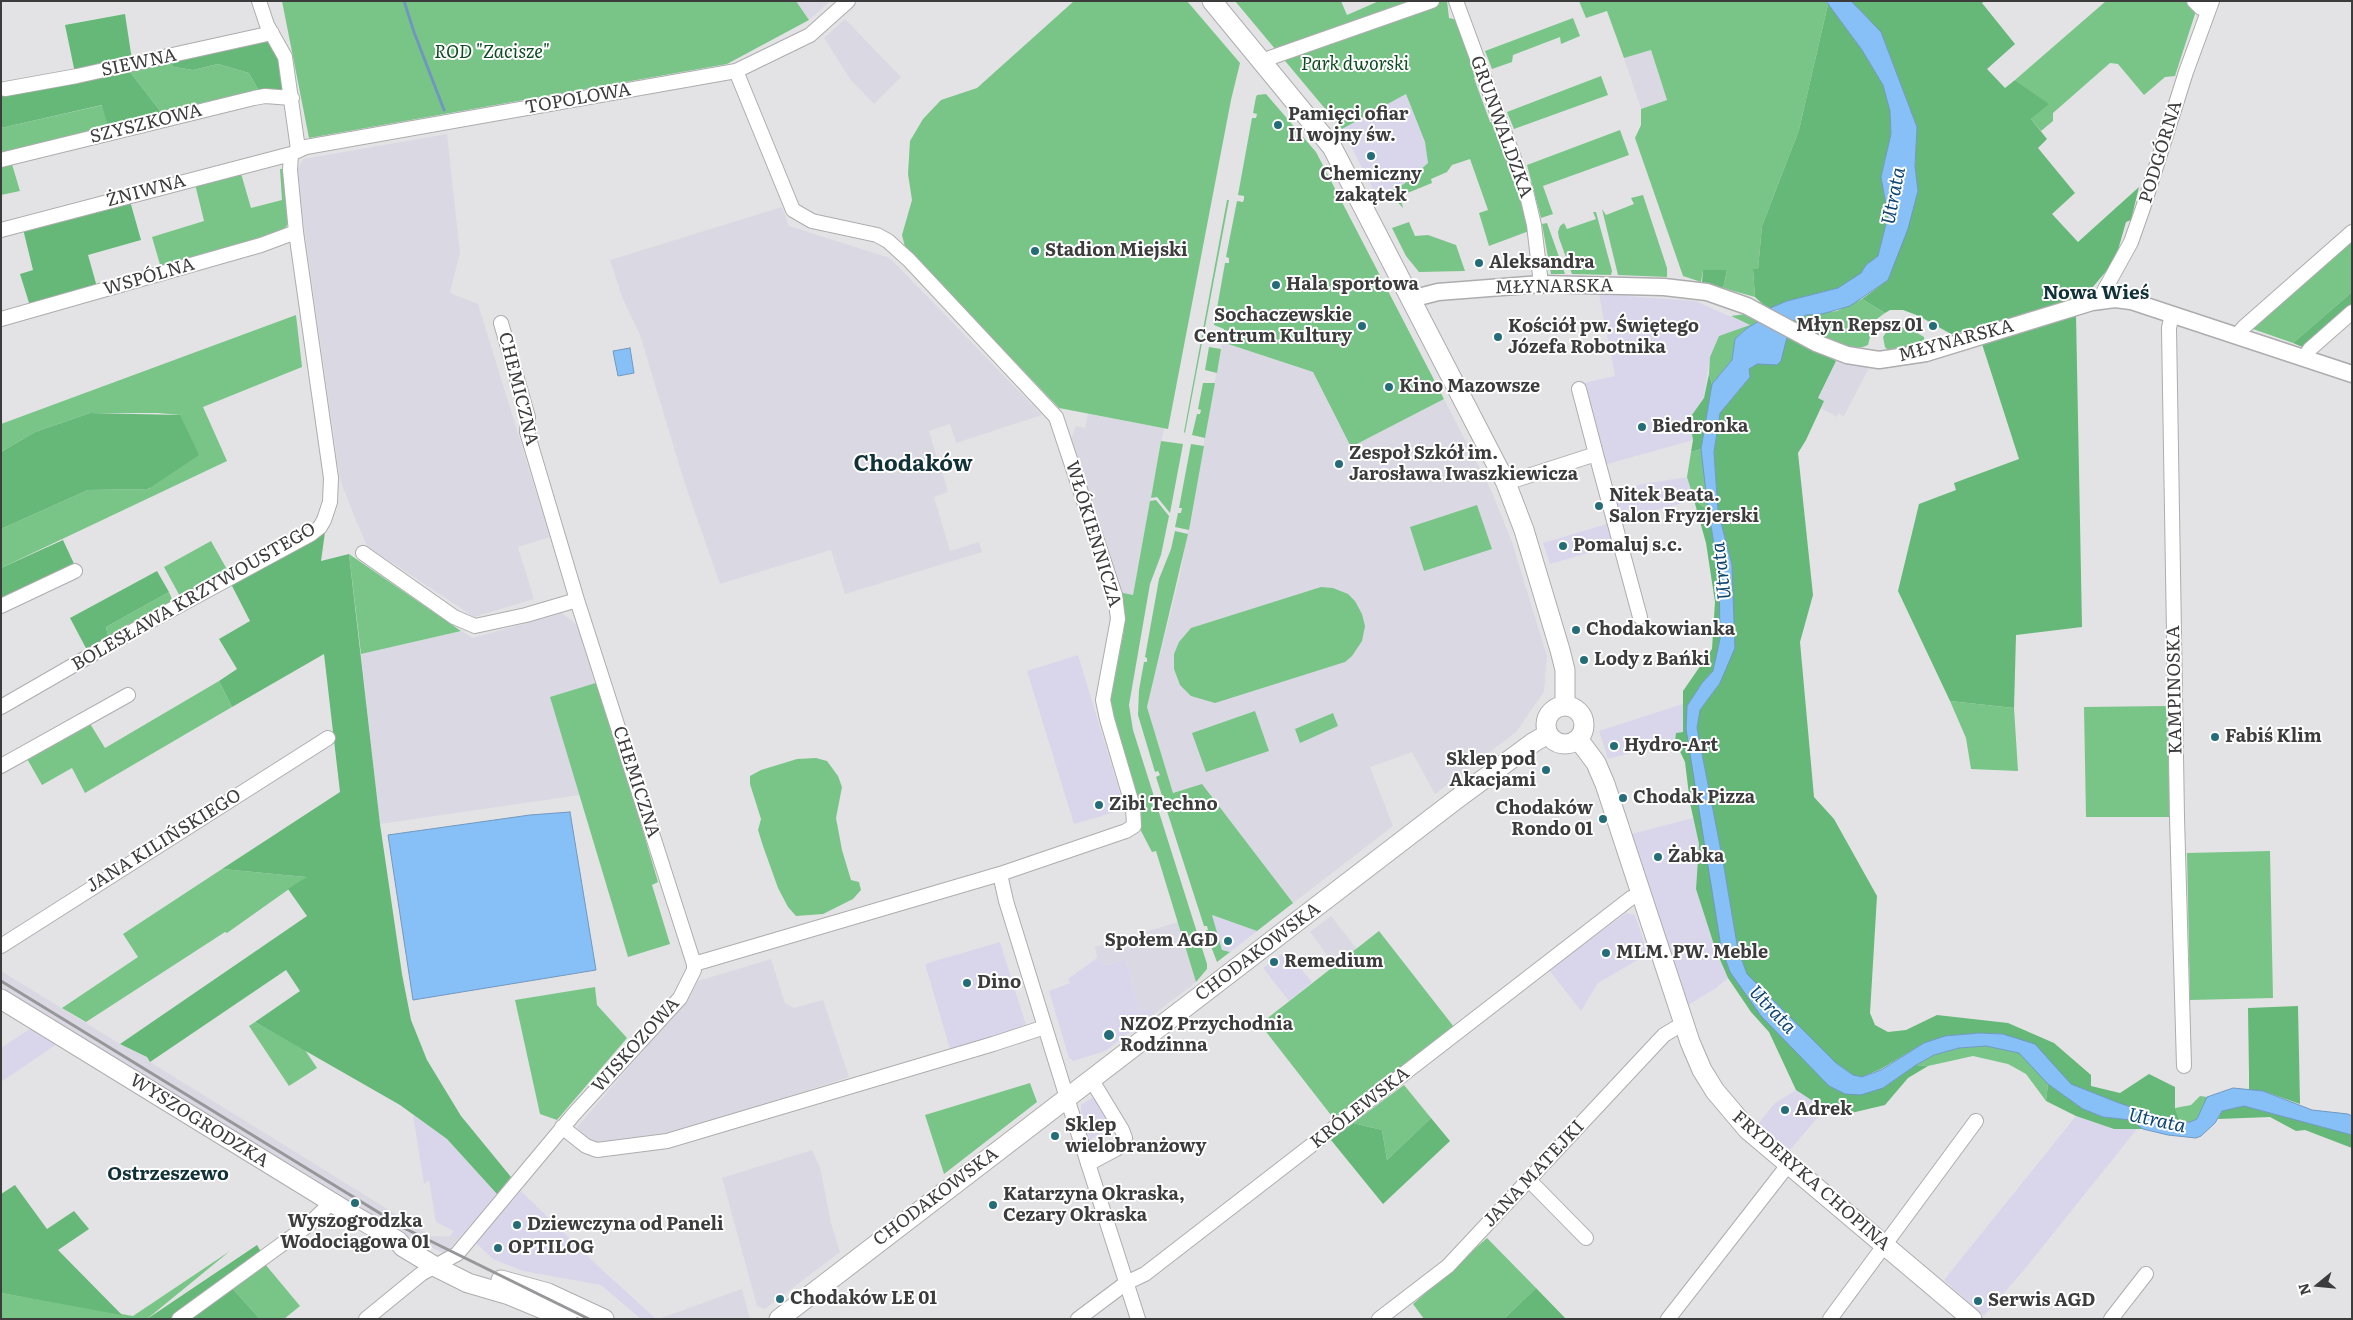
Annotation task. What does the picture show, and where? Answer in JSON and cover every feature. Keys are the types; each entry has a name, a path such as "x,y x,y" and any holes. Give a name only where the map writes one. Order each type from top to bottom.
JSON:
{"main road":[{"path":"1212,1 1332,147 1506,483 1524,530 1560,650 1565,670 1565,705"},
{"path":"1565,705 1578,710 1583,718 1584,727 1578,739 1562,744 1548,734 1546,724 1549,715 1556,708 1565,705"},
{"name":"CHODAKOWSKA","path":"779,1319 1458,798 1534,742 1548,734"},
{"name":"FRYDERYKA CHOPINA","path":"1578,739 1590,753 1599,770 1684,1023 1702,1070 1723,1102 1748,1130 1788,1165 1972,1319"},
{"name":"WYSZOGRODZKA","path":"1,999 332,1202 398,1241 407,1240 468,1282 509,1295 567,1319"},
{"name":"WYSZOGRODZKA","path":"442,1264 548,1293 604,1319"}],"street":[{"name":"BOLESŁAWA KRZYWOUSTEGO","path":"1,707 146,624 312,534 320,527 330,502 331,478 296,232 290,170 295,151 292,98 285,57 272,33 259,1"},
{"name":"TOPOLOWA","path":"295,151 736,71 810,35 848,1"},
{"path":"1261,61 1432,1"},
{"name":"GRUNWALDZKA","path":"1456,1 1526,191 1534,225 1540,284"},
{"path":"2194,1 2201,8 2210,6"},
{"name":"PODGÓRNA","path":"2104,299 2104,291 2127,250 2143,208 2186,72 2210,6"},
{"name":"SIEWNA","path":"5,89 77,76 272,33"},
{"name":"WŁÓKIENNICZA","path":"736,71 793,210 812,221 877,235 888,241 909,260 1050,410 1056,417 1064,438 1115,595 1118,619 1103,700 1106,719 1133,806 1135,821 1134,826 1126,831 1000,874"},
{"name":"SZYSZKOWA","path":"1,160 254,98 265,96 292,98"},
{"name":"ŻNIWNA","path":"1,230 295,151"},
{"name":"WSPÓLNA","path":"1,319 261,245 296,232"},
{"path":"2237,335 2352,232"},
{"name":"MŁYNARSKA","path":"1411,299 1438,292 1540,284 1664,287 1707,292 1728,298 1760,312 1801,336 1847,354 1879,360 1926,353 2104,299 2131,301 2352,374"},
{"path":"2304,358 2310,349 2352,312"},
{"name":"KAMPINOSKA","path":"2172,314 2170,328 2177,817 2184,1066"},
{"name":"CHEMICZNA","path":"501,323 528,417 527,432 577,600 694,964"},
{"path":"1579,389 1640,617"},
{"path":"1506,483 1596,454"},
{"path":"363,553 454,617 475,626 526,615 577,600"},
{"path":"1,606 75,571"},
{"path":"1,766 128,695"},
{"name":"JANA KILIŃSKIEGO","path":"1,946 328,738"},
{"path":"694,964 1000,874 1006,901 1066,1098 1138,1319"},
{"name":"KRÓLEWSKA","path":"1078,1319 1126,1283 1145,1274 1631,898 1641,895"},
{"name":"WISKOZOWA","path":"366,1319 421,1274 457,1254 562,1127 680,998 694,970 694,964"},
{"name":"JANA MATEJKI","path":"1379,1319 1448,1266 1664,1035 1684,1023"},
{"path":"562,1127 586,1146 597,1150 667,1141 1045,1027"},
{"path":"1088,1164 1116,1149 1122,1144 1124,1138 1122,1130 1091,1079"},
{"path":"1830,1319 1976,1121"},
{"path":"1668,1319 1788,1165"},
{"path":"1529,1180 1586,1238"},
{"path":"179,1319 307,1226 332,1202"},
{"path":"2111,1319 2146,1274"}],"shaded area":[{"path":"796,1 830,1 809,20"},
{"path":"845,19 901,77 874,104 850,79 824,38"},
{"path":"1651,50 1667,101 1641,109 1624,58"},
{"path":"1406,94 1425,142 1428,163 1404,184 1377,197 1342,129"},
{"path":"447,134 460,253 450,293 478,304 550,537 518,547 534,599 474,617 367,546 357,523 340,480 296,172 303,159"},
{"path":"782,207 789,226 890,258 1042,415 956,443 950,424 929,431 937,458 923,463 925,469 940,464 948,492 934,497 950,551 979,542 982,552 845,594 831,550 720,584 684,481 640,335 622,297 610,260"},
{"path":"1599,294 1695,301 1750,325 1710,357 1704,398 1689,419 1693,440 1604,465 1584,383 1615,376"},
{"path":"1222,342 1313,372 1351,447 1444,399 1491,490 1512,542 1547,656 1544,692 1516,732 1435,794 1412,752 1370,767 1393,826 1257,931 1173,793 1147,707 1180,574"},
{"path":"1836,361 1870,366 1844,416 1839,413 1837,417 1820,408 1824,401 1818,399"},
{"path":"1088,414 1164,428 1133,595 1119,592 1071,439 1076,426 1085,428"},
{"path":"1687,477 1694,500 1619,520 1612,493 1643,484"},
{"path":"1610,523 1616,545 1550,564 1543,543"},
{"path":"562,613 582,629 599,682 580,795 380,824 361,654 461,631 473,638"},
{"path":"1078,655 1125,809 1074,824 1027,671"},
{"path":"1683,704 1683,732 1676,733 1675,741 1608,759 1599,731"},
{"path":"1693,818 1699,844 1696,889 1715,948 1728,978 1716,988 1688,1005 1631,834"},
{"path":"1626,913 1635,915 1648,954 1598,983 1581,1011 1549,970"},
{"path":"1211,915 1257,931 1230,952 1222,950"},
{"path":"1331,916 1357,949 1335,966 1310,932"},
{"path":"1178,922 1196,982 1153,1015 1149,1008 1140,1011 1126,959 1104,965 1097,958 1095,947"},
{"path":"1000,942 1027,1028 950,1049 925,964"},
{"path":"1286,951 1312,982 1289,1001 1263,968"},
{"path":"1097,958 1105,965 1126,959 1140,1011 1149,1008 1153,1015 1105,1051 1073,1061 1069,1058 1049,991 1070,983 1068,979"},
{"path":"771,959 785,1003 794,1008 823,1000 849,1077 657,1139 597,1145 585,1138 577,1127 681,1007 698,981"},
{"path":"1,971 120,1044 147,1057 150,1062 431,1236 460,1237 446,1254 399,1233 333,1190 1,990"},
{"path":"31,1028 57,1044 1,1082 1,1048"},
{"path":"1796,1090 1825,1109 1789,1151 1757,1125 1775,1103"},
{"path":"1095,1096 1112,1125 1089,1141 1081,1120 1081,1105"},
{"path":"413,1115 447,1139 497,1194 460,1237 449,1237 454,1231 436,1222 429,1180 424,1184"},
{"path":"2076,1116 2114,1129 2137,1129 2024,1270 1984,1316 1944,1280"},
{"path":"812,1150 820,1167 831,1223 840,1252 765,1309 757,1306 722,1178"},
{"path":"521,1191 656,1319 641,1319 601,1285 523,1271 493,1259 475,1242"},
{"path":"742,1289 750,1319 658,1319"}],"green space":[{"name":"ROD \"Zacisze\"","path":"282,1 796,1 809,20 727,64 309,138"},
{"path":"1074,1 1187,1 1240,63 1231,100 1168,429 1059,408 905,247 902,235 912,200 908,174 910,141 923,119 941,100 977,88"},
{"name":"Park dworski","path":"1235,1 1341,1 1347,15 1379,1 1447,1 1449,18 1458,20 1478,74 1474,78 1490,122 1496,123 1518,184 1529,231 1489,246 1479,213 1488,210 1470,159 1452,165 1447,172 1431,179 1432,183 1400,196 1403,208 1388,192 1404,184 1428,163 1425,142 1406,94 1342,129"},
{"path":"1579,1 1826,1 1828,4 1799,130 1762,226 1758,269 1753,269 1755,297 1723,288 1727,270 1703,270 1701,282 1683,276 1635,138 1641,125 1641,109 1667,100 1651,50 1624,58 1607,11 1586,18"},
{"path":"1851,1 1984,1 1982,3 2015,44 1987,69 2005,88 2015,80 2049,104 2031,119 2047,139 2038,148 2075,193 2052,214 2078,242 2139,187 2131,220 2126,222 2118,250 2108,269 2092,288 2074,298 2056,304 1980,328 1951,334 1919,316 1903,310 1890,310 1885,313 1862,299 1888,280 1918,191 1915,166 1917,127 1881,32"},
{"path":"2106,1 2191,1 2195,14 2175,76 2165,77 2144,95 2118,64 2110,63 2053,113 2053,121 2041,131 2031,119 2048,104 2015,80"},
{"path":"1828,4 1862,50 1883,85 1890,111 1891,134 1881,177 1888,216 1878,256 1866,265 1862,273 1838,288 1787,301 1768,309 1755,297 1753,269 1758,269 1762,226 1799,130"},
{"path":"125,14 132,60 75,73 65,25"},
{"path":"1573,18 1580,36 1561,44 1560,37 1513,55 1512,62 1492,69 1485,51"},
{"path":"265,38 272,44 280,58 284,88 282,93 260,93 249,73 218,64 193,70 174,67 165,59"},
{"path":"165,59 174,67 193,70 218,64 249,73 260,93 164,116 127,68"},
{"path":"127,68 164,116 109,130 102,105 1,128 1,93"},
{"path":"1601,76 1608,95 1514,129 1507,112"},
{"path":"1266,94 1316,152 1444,399 1351,447 1313,372 1222,342 1224,329 1214,325 1225,263 1229,263 1229,258 1226,257 1237,201 1243,202 1244,199 1244,196 1238,195 1252,118 1256,118 1257,114 1253,113 1256,97 1257,95"},
{"path":"103,105 109,130 1,156 1,128"},
{"path":"1620,130 1629,155 1543,186 1553,214 1541,218 1527,165"},
{"path":"11,161 20,191 1,195 1,163"},
{"path":"280,169 283,169 290,219 286,227 278,234 161,268 152,237 204,221 195,184 240,170 251,208 282,200"},
{"path":"1643,195 1667,268 1667,277 1618,275 1602,209 1606,215 1634,204 1631,198"},
{"path":"1227,200 1229,200 1185,433 1184,432"},
{"path":"130,201 141,240 88,255 97,287 30,306 20,274 33,270 23,229"},
{"path":"1593,212 1596,212 1612,271 1611,275 1572,274 1559,238 1560,226 1564,223 1567,229 1596,219"},
{"path":"1409,222 1415,236 1428,235 1456,245 1465,271 1419,272 1406,256 1392,228"},
{"path":"1547,223 1565,274 1551,274 1542,224"},
{"path":"2352,239 2352,292 2293,343 2250,328"},
{"path":"1703,270 1727,270 1723,288 1702,282"},
{"path":"2352,292 2352,305 2305,348 2293,343"},
{"path":"1862,299 1885,313 1874,321 1868,345 1863,347 1850,348 1830,342 1791,322 1806,315 1837,311"},
{"path":"1746,314 1762,319 1735,339 1732,360 1712,384 1709,374 1710,357 1719,336 1750,325 1731,316"},
{"path":"296,315 302,367 203,407 227,461 1,568 1,529 88,490 149,489 180,415 158,413 90,413 35,432 1,452 1,424"},
{"path":"2076,315 2082,627 2016,635 2014,708 1950,701 1898,591 1919,504 1956,490 1954,483 2019,459 1982,344"},
{"path":"1896,325 1912,330 1924,337 1925,346 1889,351 1885,347 1883,337 1887,331"},
{"path":"1788,335 1836,361 1818,398 1824,401 1798,453 1813,595 1800,642 1814,797 1834,819 1877,896 1870,1013 1875,1025 1888,1032 1906,1030 1937,1015 2008,1023 2054,1043 2091,1075 2091,1086 2120,1093 2149,1074 2175,1087 2175,1108 2181,1123 2119,1103 2071,1084 2052,1065 2003,1034 1979,1033 1945,1036 1924,1043 1881,1069 1862,1077 1853,1075 1836,1063 1747,974 1738,950 1697,728 1700,710 1720,683 1732,565 1718,511 1714,452 1720,413 1750,377 1749,369 1757,364 1766,364"},
{"path":"1209,347 1221,349 1217,373 1205,370"},
{"path":"1709,374 1712,384 1701,449 1691,452 1693,440 1689,419 1704,398"},
{"path":"1203,383 1215,383 1205,438 1192,435 1197,414 1200,414 1201,410 1198,409"},
{"path":"90,413 180,415 199,455 148,489 88,490 1,529 1,452 35,432"},
{"path":"1161,441 1183,444 1170,513 1157,497 1151,498"},
{"path":"1191,444 1204,446 1189,530 1175,527 1178,513 1181,513 1182,508 1179,508"},
{"path":"1701,449 1708,510 1694,500 1687,477 1691,452"},
{"path":"1156,500 1169,516 1161,555 1150,584 1129,705 1133,730 1207,964 1207,969 1196,982 1156,851 1152,852 1140,829 1109,707 1124,630 1119,592 1133,595 1150,501"},
{"path":"1694,500 1708,510 1719,571 1720,639 1713,671 1702,683 1687,706 1721,947 1730,972 1829,1086 1883,1088 1916,1065 1928,1066 1908,1078 1885,1105 1847,1114 1825,1109 1796,1090 1769,1032 1751,1012 1728,978 1715,948 1696,889 1699,844 1690,803 1685,762 1675,741 1676,733 1683,732 1683,691 1712,649 1715,602 1706,543"},
{"path":"1477,505 1492,549 1424,571 1410,527"},
{"path":"1175,531 1188,534 1147,707 1173,793 1202,784 1293,903 1257,931 1212,915 1222,950 1230,952 1217,962 1205,931 1208,930 1207,926 1204,926 1156,777 1160,775 1158,771 1155,772 1138,715 1139,690 1144,662 1147,662 1145,657 1159,579 1171,549"},
{"path":"325,532 321,561 349,554 380,824 402,974 411,1020 427,1060 461,1116 511,1177 497,1194 447,1139 400,1105 255,1022 300,991 286,970 150,1062 147,1057 120,1044 307,916 288,889 306,877 222,869 340,792 324,654 232,707 219,681 237,669 219,639 250,621 230,582"},
{"path":"63,540 76,568 1,605 1,568"},
{"path":"211,541 229,573 182,600 164,567"},
{"path":"349,554 461,631 361,654"},
{"path":"157,571 169,592 106,627 109,640 88,652 70,618"},
{"path":"1321,587 1333,588 1348,594 1355,601 1362,614 1365,626 1362,641 1352,656 1345,662 1215,703 1191,696 1180,685 1174,669 1174,654 1179,642 1191,628"},
{"path":"169,592 174,604 109,640 106,627"},
{"path":"219,681 232,707 85,793 72,768 42,785 26,757 89,722 105,748"},
{"path":"599,682 658,882 652,885 670,944 628,957 550,697"},
{"path":"1950,701 2014,708 2018,771 1971,769 1966,738"},
{"path":"2167,706 2170,817 2086,817 2084,707"},
{"path":"1255,711 1269,751 1206,772 1192,733"},
{"path":"1333,713 1338,726 1300,743 1295,729"},
{"path":"816,758 827,761 838,776 842,787 836,818 842,850 851,880 859,882 861,890 853,899 823,914 796,916 788,907 778,888 763,846 758,830 761,819 750,784 750,776 761,770 797,759"},
{"path":"2270,851 2273,998 2190,1000 2187,853"},
{"path":"222,869 306,877 227,933 225,932 86,1022 62,1008 138,957 123,934"},
{"path":"1379,931 1454,1027 1334,1119 1260,1024"},
{"path":"595,987 597,1005 627,1038 557,1120 540,1114 515,1000"},
{"path":"2298,1006 2300,1104 2263,1091 2249,1090 2248,1008"},
{"path":"255,1022 305,1050 317,1068 289,1086 249,1026"},
{"path":"1986,1046 2019,1053 2048,1084 2046,1101 2026,1074 2008,1064 1973,1056 1928,1066 1916,1065 1934,1055 1959,1048"},
{"path":"1030,1083 1037,1102 944,1174 925,1115"},
{"path":"2048,1084 2083,1109 2103,1117 2131,1120 2143,1129 2114,1129 2076,1116 2046,1101"},
{"path":"1404,1085 1431,1118 1387,1160 1382,1130 1353,1123"},
{"path":"2200,1096 2207,1097 2197,1119 2181,1123 2175,1108 2191,1105"},
{"path":"2244,1106 2352,1135 2352,1148 2305,1130 2296,1131 2270,1117 2218,1119 2222,1111"},
{"path":"1431,1118 1450,1141 1383,1204 1331,1140 1353,1123 1382,1130 1387,1160"},
{"path":"15,1185 47,1229 74,1211 89,1229 58,1250 122,1315 1,1293 1,1194"},
{"path":"1487,1238 1536,1288 1504,1319 1424,1319 1413,1304"},
{"path":"257,1245 263,1255 173,1319 147,1319"},
{"path":"230,1251 147,1319 1,1319 1,1293 133,1316"},
{"path":"265,1264 300,1306 284,1319 260,1319 232,1288"},
{"path":"232,1288 260,1319 186,1319"},
{"path":"1536,1288 1566,1319 1504,1319 1506,1317"}],"water":[{"name":"Utrata","path":"1826,1 1851,1 1881,32 1917,127 1915,166 1918,191 1908,229 1888,280 1850,306 1822,314 1806,315 1791,322 1781,361 1777,365 1757,364 1749,369 1750,377 1720,413 1714,452 1718,511 1732,565 1735,648 1720,683 1700,710 1697,728 1738,950 1747,974 1836,1063 1853,1075 1862,1077 1881,1070 1924,1043 1945,1036 1979,1033 2003,1034 2035,1044 2071,1084 2119,1103 2180,1123 2197,1119 2207,1097 2233,1088 2263,1091 2312,1110 2348,1114 2352,1116 2352,1135 2244,1106 2222,1111 2215,1123 2201,1136 2196,1138 2168,1135 2143,1129 2131,1120 2103,1117 2083,1109 2048,1084 2019,1053 1986,1046 1959,1048 1934,1055 1883,1088 1861,1095 1845,1094 1829,1086 1761,1016 1730,972 1721,947 1686,729 1687,706 1702,683 1713,671 1720,639 1719,571 1708,510 1701,449 1712,384 1732,360 1735,339 1762,319 1768,309 1787,301 1838,288 1861,273 1866,265 1878,256 1888,216 1881,177 1891,134 1890,111 1883,85 1862,50"},
{"path":"630,348 634,373 618,376 613,351"},
{"path":"570,812 596,970 413,1000 388,835 530,815"}],"waterway":[{"path":"404,1 444,110"}],"railway":[{"path":"1,981 404,1228 589,1319"}],"place":[{"name":"Pamięci ofiar II wojny św.","path":"1278,125"},
{"name":"Chemiczny zakątek","path":"1371,156"},
{"name":"Stadion Miejski","path":"1035,251"},
{"name":"Aleksandra","path":"1479,263"},
{"name":"Hala sportowa","path":"1276,285"},
{"name":"Sochaczewskie Centrum Kultury","path":"1362,326"},
{"name":"Młyn Repsz 01","path":"1933,326"},
{"name":"Kościół pw. Świętego Józefa Robotnika","path":"1498,337"},
{"name":"Kino Mazowsze","path":"1389,387"},
{"name":"Biedronka","path":"1642,427"},
{"name":"Zespoł Szkół im. Jarosława Iwaszkiewicza","path":"1339,464"},
{"name":"Nitek Beata. Salon Fryzjerski","path":"1599,506"},
{"name":"Pomaluj s.c.","path":"1563,546"},
{"name":"Chodakowianka","path":"1576,630"},
{"name":"Lody z Bańki","path":"1584,660"},
{"name":"Fabiś Klim","path":"2215,737"},
{"name":"Hydro-Art","path":"1614,746"},
{"name":"Sklep pod Akacjami","path":"1546,770"},
{"name":"Chodak Pizza","path":"1623,798"},
{"name":"Zibi Techno","path":"1099,805"},
{"name":"Chodaków Rondo 01","path":"1603,819"},
{"name":"Żabka","path":"1658,857"},
{"name":"Społem AGD","path":"1228,941"},
{"name":"MLM. PW. Meble","path":"1606,953"},
{"name":"Remedium","path":"1274,962"},
{"name":"Dino","path":"967,983"},
{"name":"NZOZ Przychodnia Rodzinna","path":"1109,1035"},
{"name":"Adrek","path":"1785,1110"},
{"name":"Sklep wielobranżowy","path":"1055,1136"},
{"name":"Wyszogrodzka Wodociągowa 01","path":"355,1203"},
{"name":"Katarzyna Okraska, Cezary Okraska","path":"993,1205"},
{"name":"Dziewczyna od Paneli","path":"517,1225"},
{"name":"OPTILOG","path":"498,1248"},
{"name":"Chodaków LE 01","path":"780,1299"},
{"name":"Serwis AGD","path":"1978,1301"}],"district":[{"name":"Nowa Wieś","path":"2096,293"},
{"name":"Chodaków","path":"913,465"},
{"name":"Ostrzeszewo","path":"168,1174"}]}
